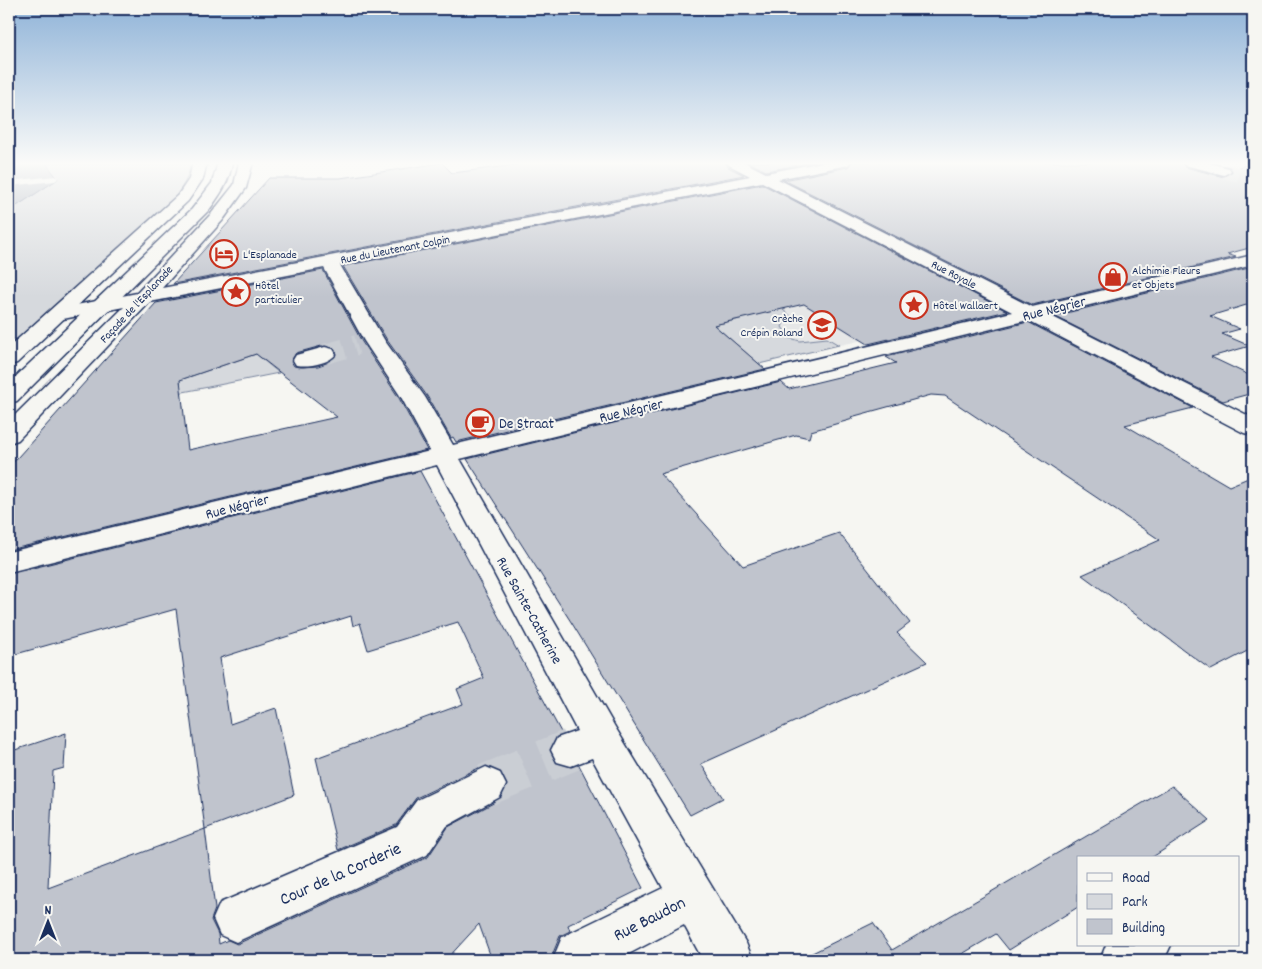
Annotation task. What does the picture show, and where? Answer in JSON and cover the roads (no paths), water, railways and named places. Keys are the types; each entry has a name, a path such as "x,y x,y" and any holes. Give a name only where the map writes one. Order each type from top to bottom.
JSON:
{"street":[{"path":"9,358 173,207"},
{"name":"Façade de l'Esplanade","path":"9,396 202,207"},
{"name":"Façade de l'Esplanade","path":"9,435 143,298 224,207"},
{"name":"Rue du Lieutenant Colpin","path":"58,314 610,207"},
{"name":"Rue Royale","path":"823,207 1253,428"},
{"name":"Rue Négrier","path":"9,562 1253,260"},
{"name":"Rue Sainte-Catherine","path":"330,262 366,343 413,397 444,455 586,744 692,897 729,960"},
{"name":"Cour de la Corderie","path":"236,919 412,841 432,813 486,785"},
{"name":"Rue Baudon","path":"579,954 692,897"},
{"path":"1124,960 1145,946"}],"tunnel":[{"path":"325,354 357,345"},
{"path":"486,785 571,750"}],"place":[{"name":"L'Esplanade","path":"224,254"},
{"name":"Alchimie Fleurs et Objets","path":"1113,277"},
{"name":"Hôtel particulier","path":"236,292"},
{"name":"Hôtel Wallaert","path":"914,305"},
{"name":"Crèche Crépin Roland","path":"822,325"},
{"name":"De Straat","path":"480,423"}]}
